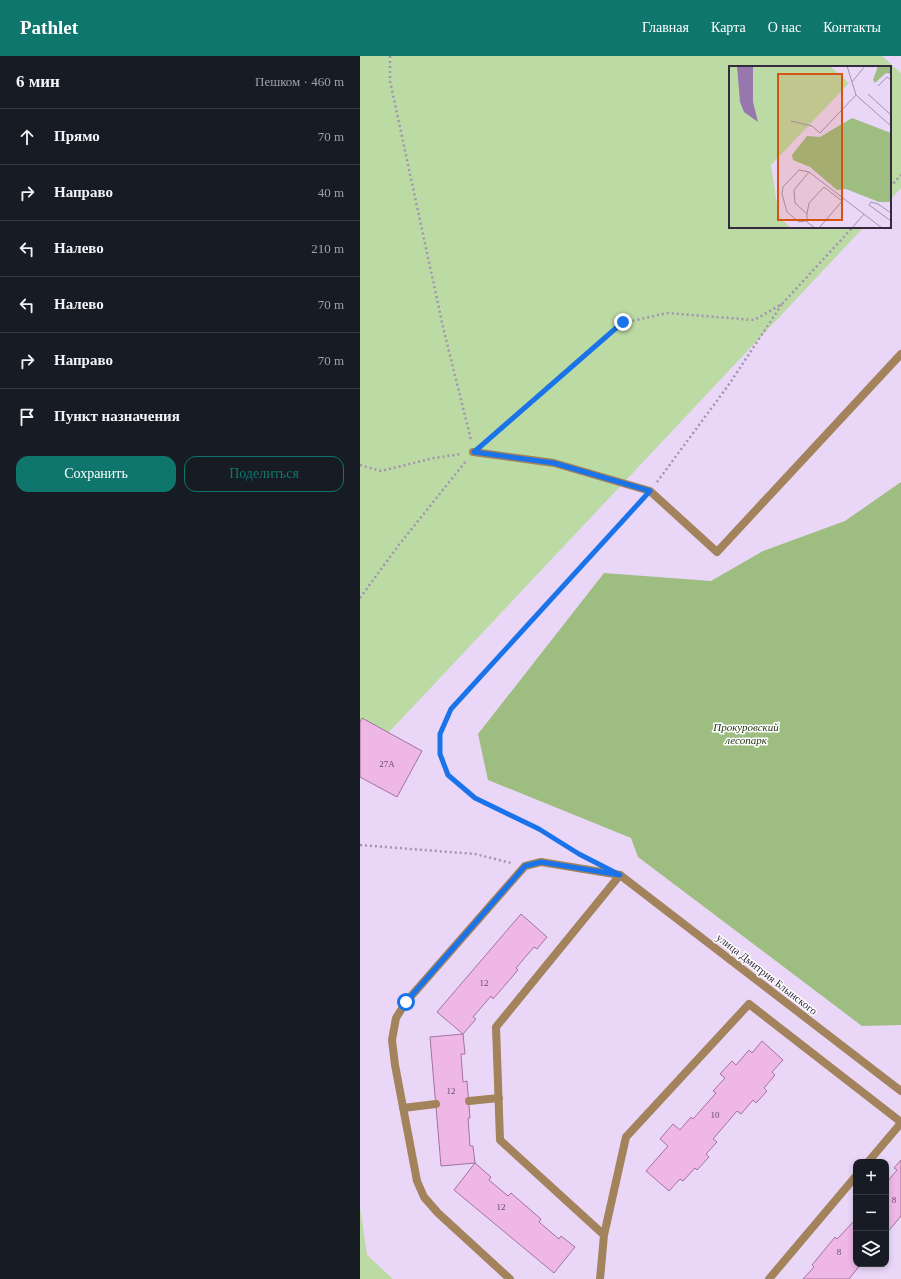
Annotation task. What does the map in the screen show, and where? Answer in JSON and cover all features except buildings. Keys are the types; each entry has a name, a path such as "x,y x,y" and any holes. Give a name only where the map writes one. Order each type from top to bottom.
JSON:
{"street":[{"path":"474,452 554,463 650,491 717,552 901,354"},
{"path":"510,1279 438,1213 424,1197 417,1181 395,1065 392,1040 396,1018 406,1002 525,866 541,862 620,875 496,1027 500,1140 604,1235"},
{"name":"улица Дмитрия Блынского","path":"620,875 901,1091"},
{"path":"600,1279 604,1235 626,1137 749,1004 901,1122 870,1159"},
{"path":"469,1101 499,1098"},
{"path":"403,1108 436,1104"},
{"path":"769,1279 853,1180"}],"path":[{"path":"390,56 390,81 443,327 474,452"},
{"path":"891,186 901,175"},
{"path":"579,854 539,829 475,798 448,775 440,754 440,734 451,709 650,491 730,383 782,304 852,228"},
{"path":"360,598 398,546 474,452 623,322 667,313 754,320 782,304"},
{"path":"360,465 381,471 434,458 474,452"},
{"path":"360,846 476,854 525,866"}],"green space":[{"path":"360,56 882,56 901,73 901,188 891,199 891,66 729,66 729,228 863,228 360,763"},
{"name":"Прокуровский лесопарк","path":"901,482 901,1025 862,1026 638,857 631,838 488,780 478,734 604,573 711,581 763,551 845,521"},
{"path":"360,1207 367,1255 393,1279 360,1279"}],"route":[{"path":"406,1002 525,866 541,862 620,875 579,854 539,829 475,798 448,775 440,754 440,734 451,709 650,491 554,463 474,452 623,322"}]}
